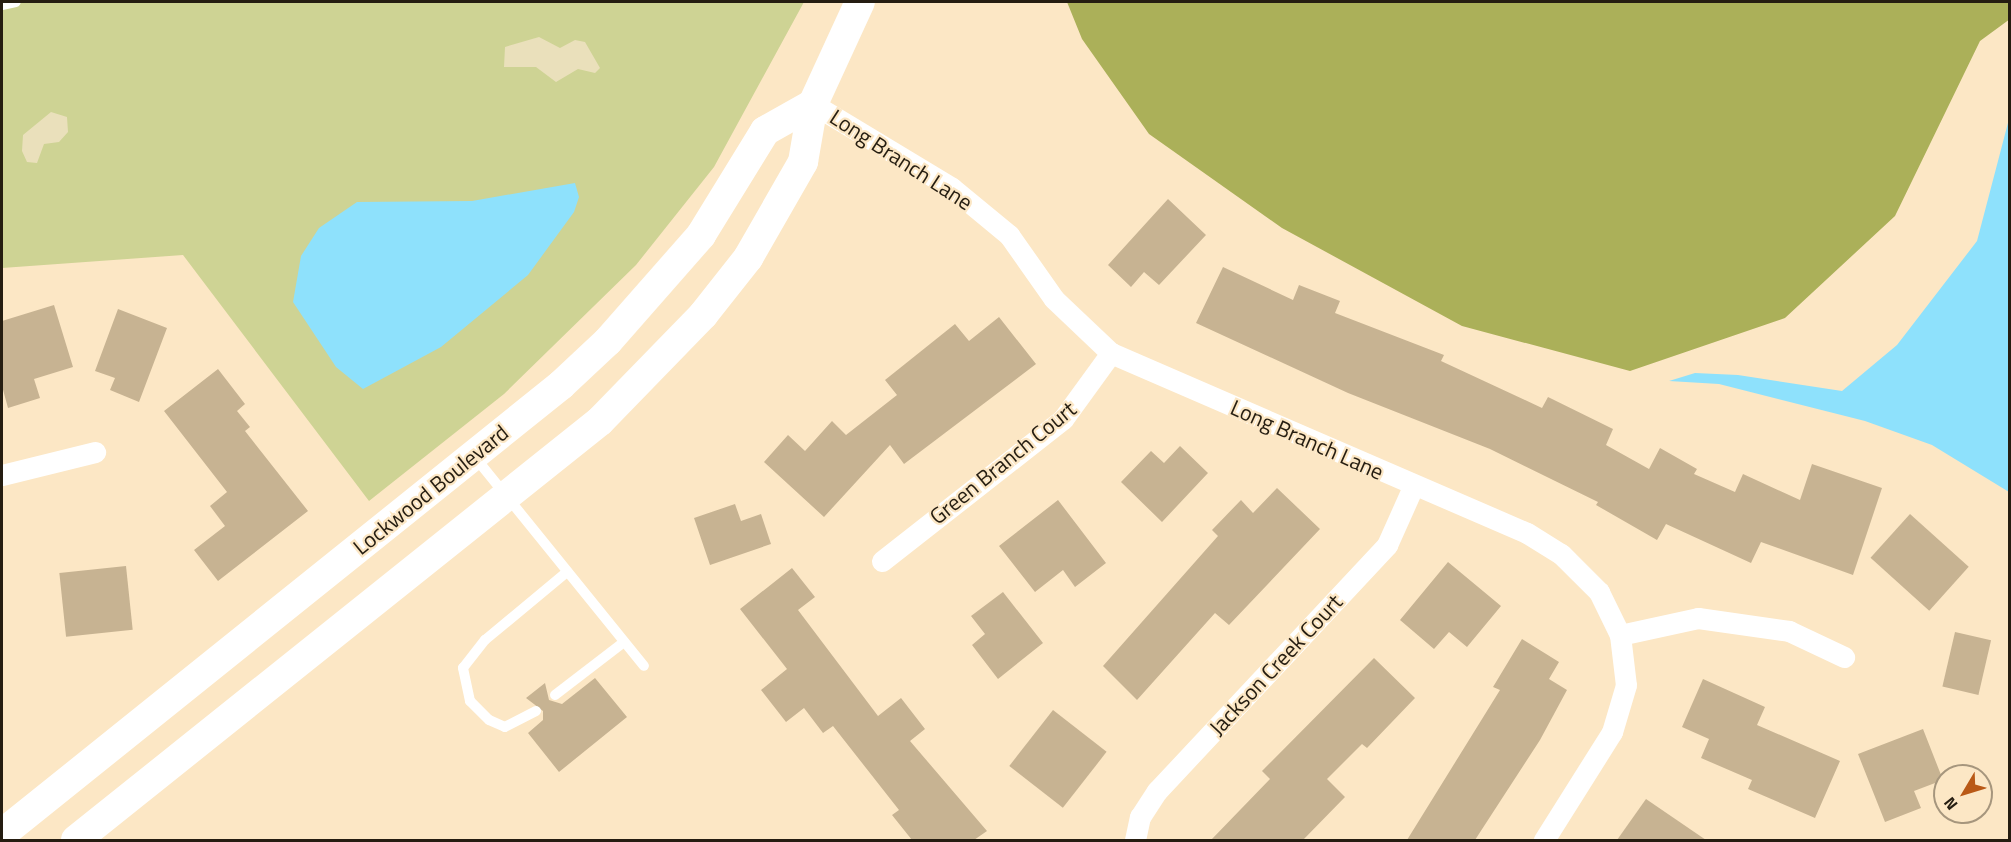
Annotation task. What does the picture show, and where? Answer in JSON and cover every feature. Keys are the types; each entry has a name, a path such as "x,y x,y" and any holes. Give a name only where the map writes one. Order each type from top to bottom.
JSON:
{"main road":[{"path":"76,840 600,422 703,315 748,258 803,162 813,104 861,2"},
{"name":"Lockwood Boulevard","path":"2,834 473,455 608,341 701,235 765,131 813,104"}],"street":[{"name":"Long Branch Lane","path":"813,104 952,188 1010,235 1054,299 1111,353 1413,486 1527,532 1561,554 1599,592 1620,635 1626,685 1612,732 1544,840"},
{"name":"Green Branch Court","path":"882,561 1063,419 1111,353"},
{"path":"2,475 95,452"},
{"name":"Jackson Creek Court","path":"1136,840 1140,817 1157,791 1387,545 1413,486"},
{"path":"1620,635 1698,618 1789,631 1844,657"}],"lane":[{"path":"2,6 16,2"},
{"path":"473,455 644,666"},
{"path":"536,711 505,727 489,720 470,701 463,668 485,640 567,572"},
{"path":"555,695 624,642"}],"green space":[{"path":"2,2 804,2 714,167 636,265 504,394 369,501 183,255 2,268"},
{"path":"1067,2 2009,2 2010,19 1980,41 1895,216 1785,318 1630,371 1462,326 1282,228 1149,134 1082,39"}],"sand":[{"path":"539,37 560,48 575,40 585,42 600,68 595,73 578,69 556,82 536,67 504,67 505,47"},
{"path":"51,112 67,117 68,132 59,142 44,144 37,163 27,162 22,151 23,135"}],"water":[{"path":"2009,119 2009,492 1932,445 1865,421 1719,384 1669,381 1695,373 1738,375 1842,391 1897,345 1977,241"},
{"path":"575,183 579,197 574,212 528,275 441,347 363,389 336,367 293,302 301,256 319,228 357,202 472,201"}],"building":[{"path":"1168,199 1206,235 1159,285 1144,272 1131,287 1108,265"},
{"path":"1223,267 1293,300 1299,285 1340,301 1335,313 1444,355 1441,361 1542,408 1548,397 1613,429 1606,445 1649,469 1660,448 1697,469 1694,474 1735,492 1743,474 1800,500 1812,464 1882,488 1853,575 1761,542 1751,563 1666,524 1657,540 1596,505 1598,502 1490,449 1348,393 1196,323"},
{"path":"54,305 73,367 34,379 40,398 8,408 2,386 2,321"},
{"path":"118,309 167,328 139,402 110,390 115,378 95,371"},
{"path":"999,317 1036,364 904,464 890,445 824,517 764,462 788,435 805,451 832,421 846,435 897,395 885,380 955,324 969,341"},
{"path":"218,369 245,404 237,411 250,427 245,431 308,511 218,581 194,550 225,526 210,506 227,492 164,411"},
{"path":"1180,446 1208,473 1162,522 1121,482 1151,451 1164,463"},
{"path":"1277,488 1320,529 1229,625 1215,613 1137,700 1103,666 1218,536 1212,530 1241,500 1253,513"},
{"path":"1058,500 1106,563 1075,587 1063,570 1035,592 999,546"},
{"path":"735,504 741,521 761,514 771,544 710,565 694,518"},
{"path":"1910,514 1969,567 1929,611 1871,558"},
{"path":"1448,562 1501,606 1467,647 1449,632 1434,649 1400,620"},
{"path":"126,566 133,630 66,637 59,573"},
{"path":"792,568 815,597 798,610 878,716 901,698 925,729 910,741 987,831 974,840 912,840 892,815 899,810 833,726 823,733 804,708 786,722 761,690 787,669 740,609"},
{"path":"1003,592 1043,643 998,679 972,645 985,634 971,616"},
{"path":"1955,632 1991,640 1978,695 1942,687"},
{"path":"1522,639 1559,662 1549,679 1567,690 1540,740 1475,840 1407,840 1500,690 1493,687"},
{"path":"1374,658 1415,698 1367,748 1362,744 1327,779 1345,797 1303,840 1211,840 1270,779 1262,771"},
{"path":"595,678 627,717 559,772 528,733 543,720 543,711 526,698 545,683 549,700 562,704"},
{"path":"1703,679 1765,707 1757,725 1840,761 1815,818 1748,789 1752,780 1701,758 1709,739 1682,727"},
{"path":"1053,710 1107,752 1063,808 1009,766"},
{"path":"1923,729 1937,764 1933,764 1933,784 1914,791 1921,808 1885,822 1858,754"},
{"path":"1646,799 1706,840 1617,840"}]}
